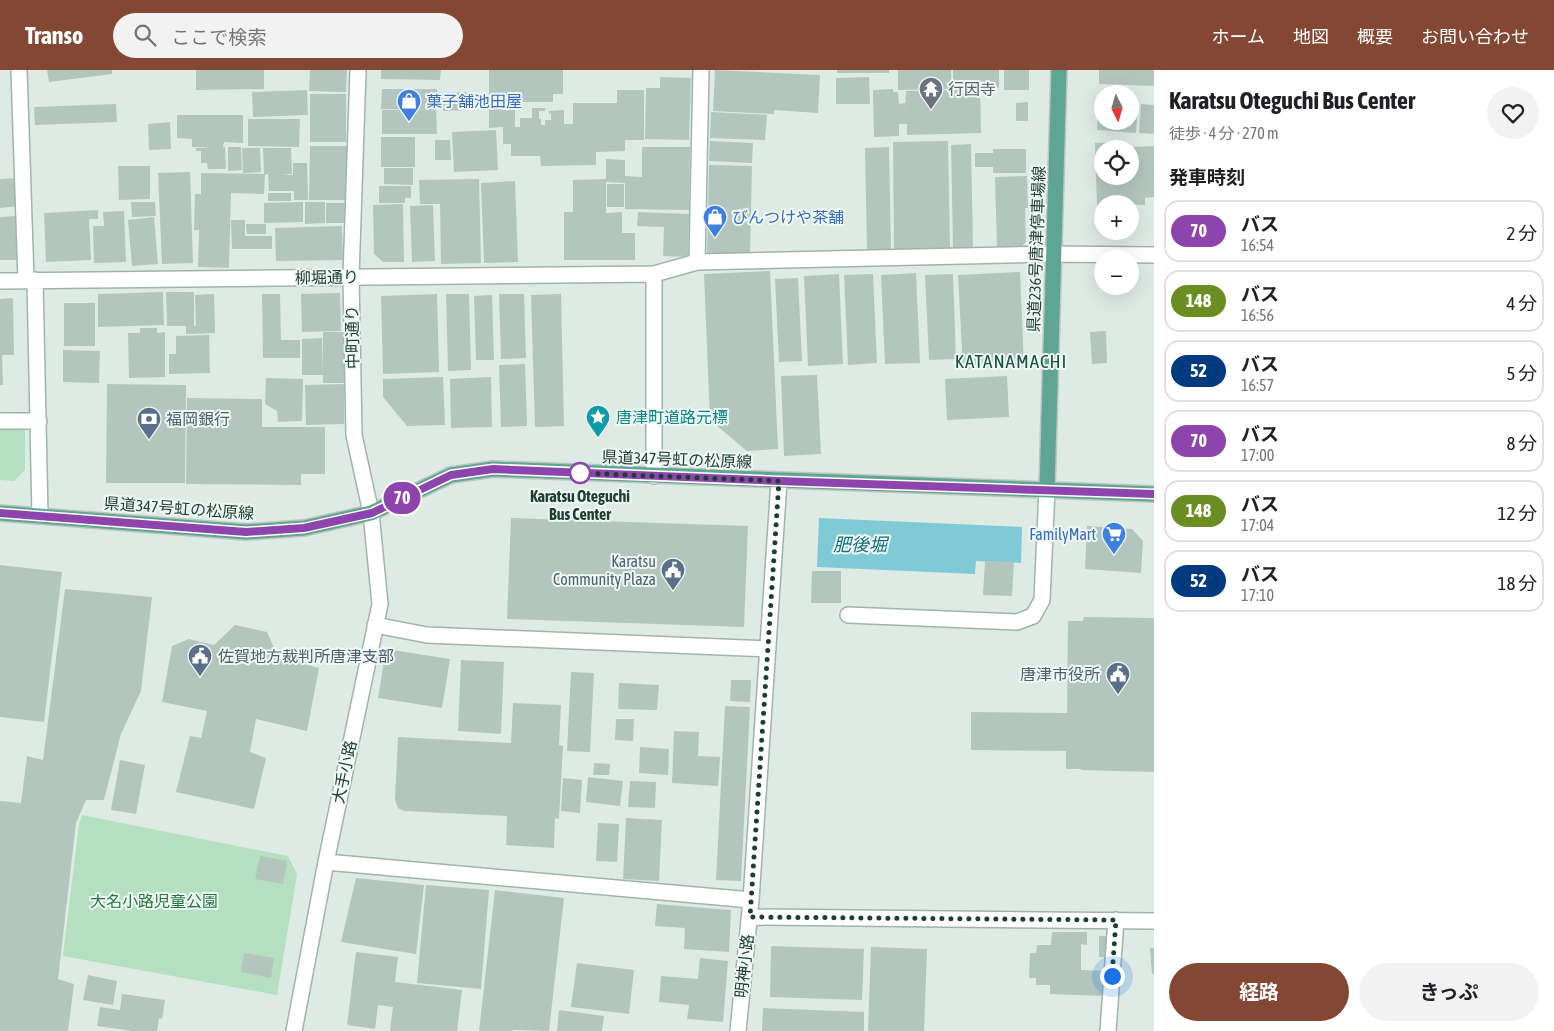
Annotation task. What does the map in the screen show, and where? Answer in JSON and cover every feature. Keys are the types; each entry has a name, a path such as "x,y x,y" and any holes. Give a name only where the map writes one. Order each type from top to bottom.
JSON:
{"main road":[{"name":"県道236号唐津停車場線","path":"1047,489 1059,70"},
{"name":"県道347号虹の松原線","path":"0,513 246,532 304,528 372,513 451,475 493,469 1154,494"}],"street":[{"path":"19,70 39,421 40,516"},
{"name":"中町通り","path":"358,70 351,277 354,435 372,513"},
{"path":"697,262 701,70"},
{"name":"柳堀通り","path":"0,280 654,274 697,262 1053,254 1154,255"},
{"path":"654,274 654,476"},
{"path":"0,421 39,421"},
{"name":"明神小路","path":"738,1031 750,917 779,481"},
{"path":"848,615 1017,622 1033,616 1042,600 1047,489"},
{"name":"大手小路","path":"294,1031 326,862 380,604 372,513"},
{"path":"375,625 427,635 768,649"},
{"path":"326,862 751,900"},
{"path":"750,917 1154,921"},
{"path":"1108,1031 1116,920"}],"green space":[{"path":"0,428 25,428 25,470 14,481 0,480"},
{"name":"大名小路児童公園","path":"82,815 288,856 297,874 277,995 63,956 79,824"}],"water":[{"name":"肥後堀","path":"819,518 1022,527 1021,563 976,561 975,574 817,567"}],"building":[{"path":"47,70 112,70 112,74 49,82"},
{"path":"196,70 264,70 264,89 196,90"},
{"path":"310,70 347,70 346,92 309,91"},
{"path":"381,70 441,70 440,80 381,79"},
{"path":"489,70 563,70 563,94 553,94 553,102 489,102"},
{"path":"715,70 820,75 818,113 774,110 774,114 713,111"},
{"path":"837,70 889,70 889,73 837,73"},
{"path":"898,70 951,70 952,89 898,90"},
{"path":"953,70 999,70 999,88 953,89"},
{"path":"1004,70 1029,70 1029,90 1004,90"},
{"path":"1099,70 1154,70 1154,86 1099,84"},
{"path":"660,77 691,78 689,140 645,139 646,88 660,88"},
{"path":"869,77 870,104 836,104 836,78"},
{"path":"382,89 437,89 437,109 381,109"},
{"path":"893,89 893,92 898,92 899,104 905,103 905,110 906,91 952,90 953,93 953,90 980,89 981,133 907,135 907,124 899,124 899,136 874,137 873,90"},
{"path":"307,90 308,115 253,117 252,92"},
{"path":"617,90 644,90 644,140 625,140 625,151 596,152 596,165 541,166 540,156 511,156 511,144 503,144 503,127 489,128 489,109 515,109 515,127 520,127 520,118 532,118 532,108 545,108 545,111 539,111 541,125 545,125 545,120 551,120 551,113 549,114 549,111 564,110 564,124 573,124 573,103 617,103"},
{"path":"470,92 470,110 443,111 442,93"},
{"path":"310,94 346,94 346,142 310,142"},
{"path":"1028,102 1028,121 1016,121 1016,103"},
{"path":"116,104 117,122 35,125 34,107"},
{"path":"1141,104 1154,105 1154,134 1139,133"},
{"name":"菓子舗池田屋","path":"436,109 437,134 382,134 382,110"},
{"path":"711,112 767,115 765,140 710,138"},
{"path":"177,115 243,115 243,143 224,142 226,169 208,169 207,163 201,163 201,151 196,151 196,148 213,147 192,147 192,139 177,138"},
{"path":"248,119 300,119 299,147 248,146"},
{"path":"170,122 171,149 149,150 148,124"},
{"path":"496,130 498,170 454,172 452,132"},
{"path":"1097,130 1136,130 1136,133"},
{"path":"381,137 415,137 415,167 381,167"},
{"path":"435,140 450,140 451,160 435,160"},
{"path":"710,141 753,143 752,163 709,161"},
{"path":"948,141 950,248 894,249 893,142"},
{"path":"971,144 973,250 953,250 951,145"},
{"path":"310,146 347,146 346,200 309,200"},
{"path":"1154,146 1154,197 1145,198 1145,205 1139,205 1139,195 1097,195 1096,185 1139,185 1139,147"},
{"path":"228,147 241,147 242,170 228,171"},
{"path":"642,147 690,147 689,210 625,209 625,183 606,182 606,213 622,212 622,233 635,233 635,260 564,260 564,212 573,212 573,180 606,179 606,159 625,160 625,176 642,177"},
{"path":"889,147 891,251 867,251 865,148"},
{"path":"242,148 260,148 261,172 243,173"},
{"path":"263,148 291,148 292,174 282,175 293,175 293,163 307,163 308,200 294,200 294,191 269,191 268,174 265,175 264,194 231,193 229,268 198,267 199,230 194,230 195,194 201,194 201,173 264,174"},
{"path":"993,149 1026,149 1026,173 993,173 993,167 975,167 975,153 993,153"},
{"path":"709,165 752,166 750,254 707,253"},
{"path":"118,166 150,166 150,199 119,200"},
{"path":"384,168 413,168 413,185 384,184"},
{"path":"190,172 193,263 162,264 158,173"},
{"path":"1027,176 1028,208 1025,208 1026,242 1019,249 997,249 995,177"},
{"path":"17,178 19,206 0,208 0,179"},
{"path":"479,179 481,263 441,264 440,204 420,204 419,180"},
{"path":"515,181 518,262 484,263 481,183"},
{"path":"607,184 624,184 624,207 607,207"},
{"path":"379,186 411,186 411,198 405,198 405,203 379,203"},
{"path":"268,193 291,193 291,201 268,201"},
{"path":"131,202 155,202 156,216 132,217"},
{"path":"303,202 303,222 264,223 264,203"},
{"path":"305,202 325,202 325,223 305,224"},
{"path":"326,203 345,203 346,223 326,223"},
{"path":"403,204 404,262 383,262 374,254 373,205"},
{"path":"433,205 435,261 412,262 410,206"},
{"path":"98,210 98,219 89,219 91,260 46,262 44,213"},
{"path":"124,211 126,262 94,263 93,226 104,226 103,212"},
{"path":"638,212 689,214 688,257 663,256 664,227 637,226"},
{"path":"17,216 19,260 0,260 0,217"},
{"path":"154,217 158,264 132,266 128,220"},
{"path":"231,220 245,220 245,236 272,236 272,249 232,249"},
{"path":"246,224 266,224 266,234 247,234"},
{"path":"342,226 343,260 276,261 275,228"},
{"path":"770,271 778,449 747,451 710,420 704,274"},
{"path":"1020,272 1024,366 963,369 958,275"},
{"path":"916,273 920,363 885,364 881,275"},
{"path":"839,274 843,364 808,366 804,276"},
{"path":"873,274 877,363 848,365 844,275"},
{"path":"953,274 956,359 929,360 925,275"},
{"path":"798,278 802,361 779,362 775,279"},
{"path":"163,292 164,325 98,327 98,294"},
{"path":"166,292 194,292 194,326 196,326 195,295 214,294 215,333 186,334 186,326 167,326"},
{"path":"340,293 341,331 302,332 301,294"},
{"path":"262,294 280,294 281,340 300,340 300,358 263,358"},
{"path":"437,294 439,372 383,374 381,296"},
{"path":"446,294 469,294 471,370 448,371"},
{"path":"499,294 524,294 526,358 501,359"},
{"path":"561,294 564,426 535,427 531,295"},
{"path":"492,295 494,360 476,360 474,296"},
{"path":"13,298 14,355 2,355 3,385 0,385 0,299"},
{"path":"64,303 95,303 95,346 64,346"},
{"path":"140,328 157,328 157,333 165,332 165,377 129,378 128,333 140,333"},
{"path":"1106,331 1107,363 1092,364 1090,332"},
{"path":"323,332 345,332 345,383 323,383"},
{"path":"209,335 210,373 169,374 169,354 176,354 176,336"},
{"path":"322,338 323,375 302,375 302,339"},
{"path":"63,350 100,351 99,383 63,382"},
{"path":"525,364 527,426 501,427 499,365"},
{"path":"817,375 821,454 784,456 781,376"},
{"path":"1007,376 1009,417 947,420 945,379"},
{"path":"443,377 445,425 407,426 383,397 383,379"},
{"path":"491,377 492,427 451,428 450,379"},
{"path":"266,378 303,379 302,421 278,422 277,411 265,404"},
{"path":"107,384 186,385 185,483 106,483"},
{"path":"344,384 344,424 306,425 305,385"},
{"path":"187,398 262,399 262,427 325,427 325,474 301,474 301,485 186,484"},
{"path":"511,518 748,526 744,627 507,619"},
{"name":"FamilyMart","path":"1087,526 1132,529 1143,541 1141,573 1085,569"},
{"path":"985,561 1014,562 1012,596 983,595"},
{"path":"0,565 62,572 44,722 0,717"},
{"path":"812,571 841,571 841,603 811,603"},
{"path":"65,589 152,597 141,691 121,734 104,800 86,800 76,823 58,979 74,984 68,1031 0,1031 0,801 21,803 27,756 43,760"},
{"name":"唐津市役所","path":"1084,617 1154,618 1154,772 1066,769 1066,751 971,750 971,712 1067,713 1068,621 1083,621"},
{"path":"235,625 267,632 278,657 319,668 307,731 256,719 250,752 266,758 254,809 176,792 190,736 201,738 207,711 162,702 172,646 189,639 214,645"},
{"path":"386,649 450,659 442,708 378,698"},
{"path":"461,660 504,662 501,734 458,731"},
{"path":"571,672 594,673 590,752 567,751"},
{"path":"731,680 751,680 750,702 730,701"},
{"path":"619,683 659,685 657,710 618,709"},
{"path":"513,703 561,705 559,745 563,746 559,819 555,818 554,848 506,845 507,816 404,811 398,808 395,800 398,737 511,743"},
{"path":"725,706 750,707 741,881 716,880"},
{"path":"616,719 634,719 633,741 615,740"},
{"path":"674,731 699,732 698,756 720,757 718,786 672,783"},
{"path":"640,747 669,749 668,775 639,773"},
{"path":"120,760 145,765 136,814 111,810"},
{"path":"594,763 610,764 609,775 593,775"},
{"path":"588,777 623,781 620,806 586,802"},
{"path":"563,778 582,780 580,813 561,811"},
{"path":"630,781 656,782 655,808 628,807"},
{"path":"626,818 662,820 659,881 623,879"},
{"path":"598,823 619,824 617,862 596,861"},
{"path":"260,856 287,861 283,884 255,879"},
{"path":"356,878 424,885 416,954 341,942"},
{"path":"426,885 489,890 481,989 417,983"},
{"path":"495,890 564,898 549,1031 479,1031"},
{"path":"657,904 731,910 729,952 684,949 685,928 655,926"},
{"path":"1052,932 1087,932 1087,945 1081,944 1081,970 1106,971 1105,996 1050,994 1050,985 1036,985 1036,978 1029,978 1030,953 1036,953 1037,945 1051,945"},
{"path":"1099,936 1108,936 1108,957 1099,957"},
{"path":"771,946 864,949 862,1000 770,997"},
{"path":"871,947 927,949 924,1031 868,1031"},
{"path":"1150,948 1154,948 1154,974 1152,974"},
{"path":"356,952 398,957 395,982 462,990 457,1031 390,1031 393,1007 378,1005 375,1029 347,1025"},
{"path":"244,953 274,958 271,978 241,972"},
{"path":"700,958 728,961 723,1022 687,1019 689,1005 659,1002 661,976 698,979"},
{"path":"577,963 634,970 629,1014 571,1007"},
{"path":"88,975 117,981 113,1005 83,1000"},
{"path":"122,994 165,1000 162,1019 159,1018 157,1031 133,1031 97,1026 100,1007 120,1010"},
{"path":"763,1008 864,1012 864,1031 762,1031"},
{"path":"559,1010 604,1016 602,1031 557,1031"}],"bus line":[{"name":"70","path":"0,513 246,532 304,528 372,513 451,475 493,469 1154,494"}],"place":[{"name":"行因寺","path":"931,110"},
{"name":"菓子舗池田屋","path":"409,122"},
{"name":"びんつけや茶舗","path":"715,238"},
{"name":"唐津町道路元標","path":"598,438"},
{"name":"福岡銀行","path":"149,440"},
{"name":"Karatsu Oteguchi Bus Center","path":"580,473"},
{"name":"FamilyMart","path":"1114,555"},
{"name":"Karatsu Community Plaza","path":"673,591"},
{"name":"佐賀地方裁判所唐津支部","path":"200,677"},
{"name":"唐津市役所","path":"1118,695"}],"district":[{"name":"KATANAMACHI","path":"1011,361"}],"route":[{"path":"580,473 779,481 750,917 1116,920 1112,976"}]}
